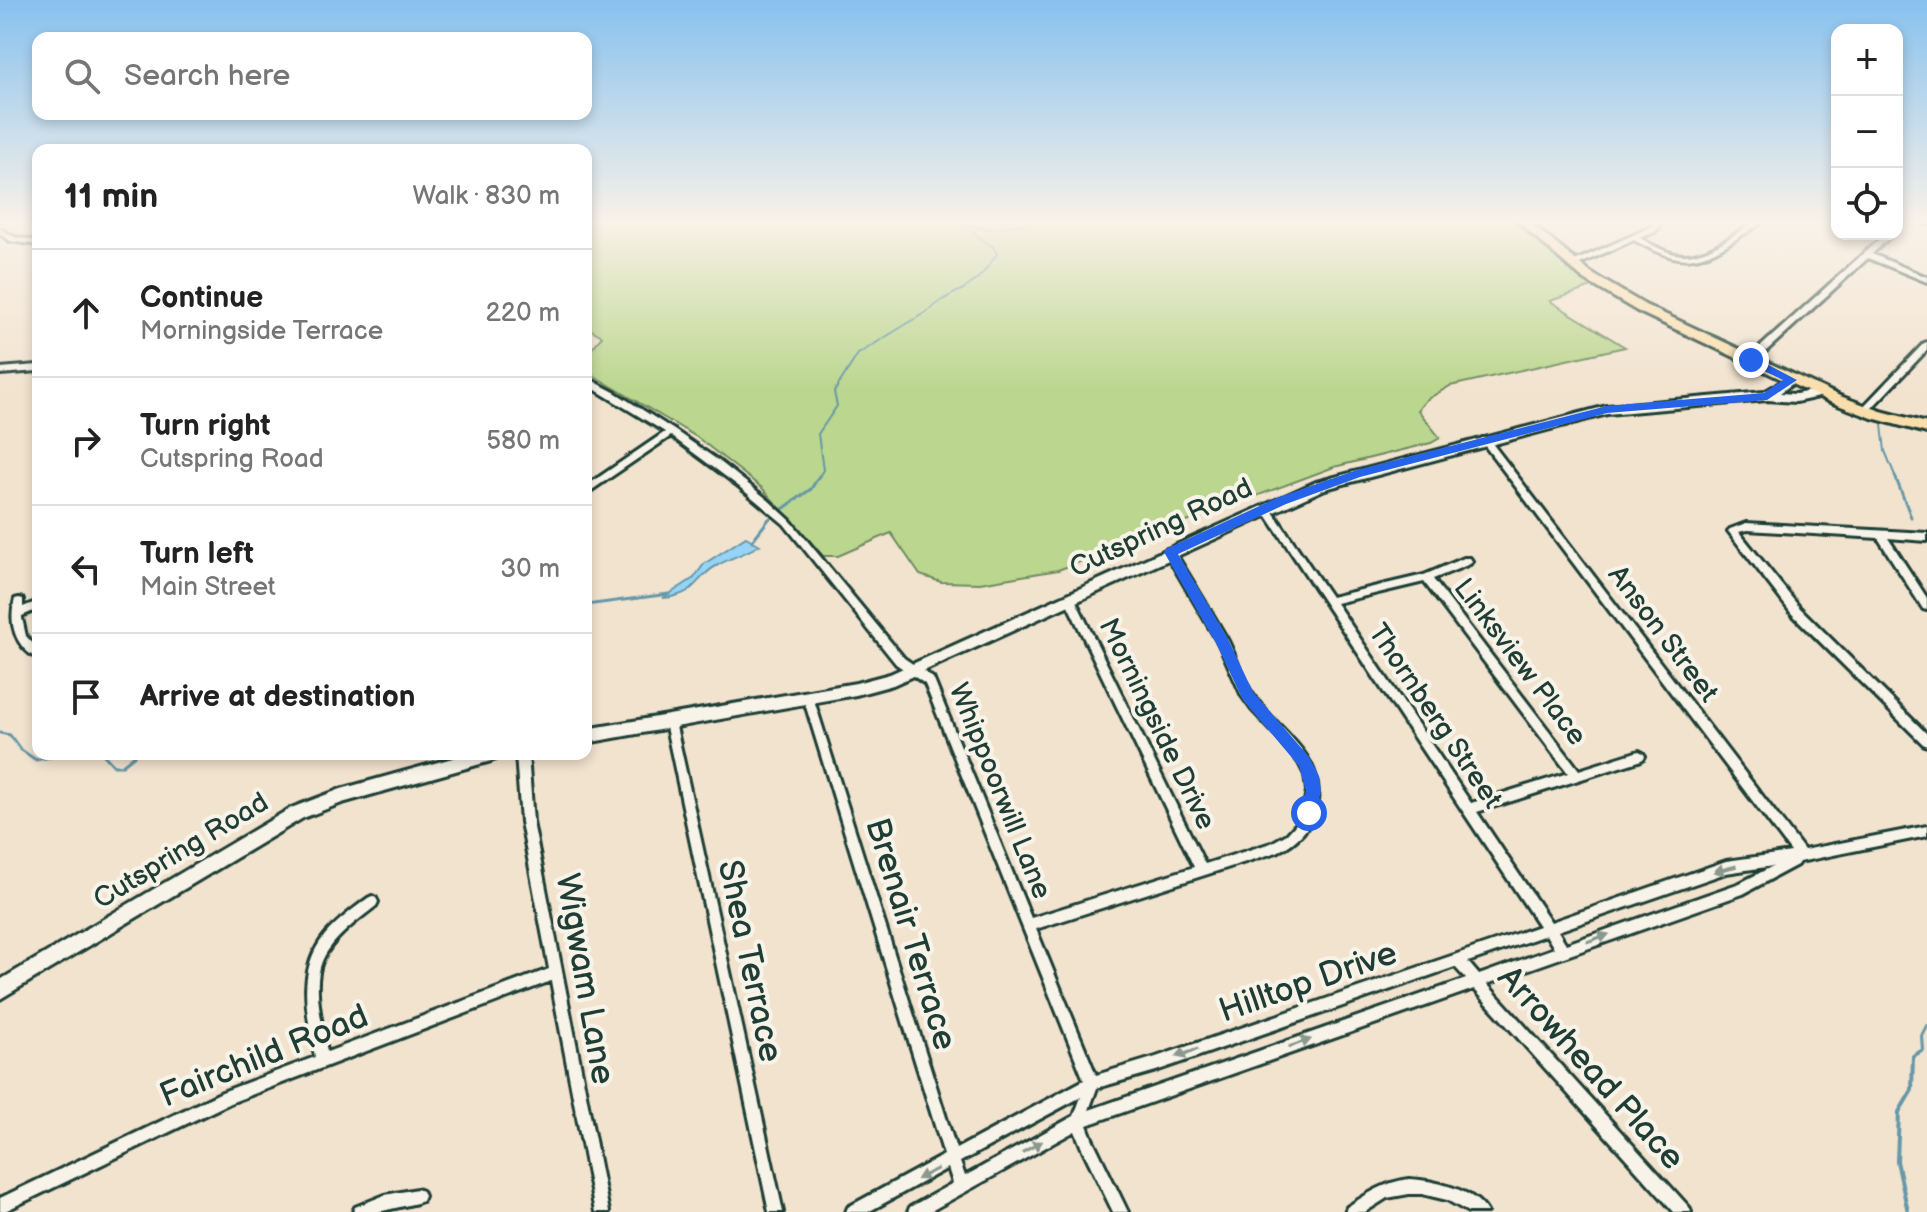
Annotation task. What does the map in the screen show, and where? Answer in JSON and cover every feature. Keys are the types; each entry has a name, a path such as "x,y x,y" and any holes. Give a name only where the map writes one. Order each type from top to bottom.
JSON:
{"main road":[{"path":"1593,278 1641,308 1819,393 1864,411 1927,428"}],"street":[{"path":"1751,360 1843,278"},
{"path":"1864,411 1927,345"},
{"path":"0,371 32,368"},
{"name":"Cutspring Road","path":"1767,396 1791,380"},
{"name":"Whippoorwill Lane","path":"592,384 671,432 770,506 787,522 900,661 929,681 1092,1083"},
{"name":"Cutspring Road","path":"592,735 875,684 915,671 1321,485 1607,410 1767,396 1796,398 1819,393"},
{"path":"592,487 671,432"},
{"name":"Anson Street","path":"1485,440 1801,856"},
{"name":"Thornberg Street","path":"1266,508 1563,950"},
{"path":"1927,537 1746,526 1737,527 1733,533 1796,611 1927,741"},
{"path":"1880,533 1927,606"},
{"path":"1029,925 1284,843 1304,826 1313,791 1304,761 1248,696 1223,642 1170,552"},
{"path":"1329,601 1426,578 1467,561"},
{"name":"Linksview Place","path":"1426,578 1576,775"},
{"name":"Morningside Drive","path":"1070,599 1202,870"},
{"path":"32,606 18,608 20,639 32,650"},
{"name":"Brenair Terrace","path":"808,697 961,1186"},
{"name":"Shea Terrace","path":"670,722 776,1212"},
{"path":"1468,809 1639,756"},
{"name":"Cutspring Road","path":"0,990 297,813 341,796 470,760"},
{"name":"Wigwam Lane","path":"522,760 527,822 602,1212"},
{"name":"Hilltop Drive","path":"853,1212 1092,1083 1458,961 1726,867 1927,831"},
{"name":"Hilltop Drive","path":"915,1212 1079,1121 1743,888 1801,856"},
{"path":"322,1060 311,989 316,958 337,928 372,902"},
{"name":"Arrowhead Place","path":"1458,961 1684,1212"},
{"name":"Fairchild Road","path":"0,1206 227,1097 556,973"},
{"path":"1092,1083 1079,1121 1121,1212"},
{"path":"1352,1212 1387,1190 1419,1187 1439,1190 1480,1212"},
{"path":"360,1212 385,1202 417,1196"}],"green space":[{"path":"592,278 1581,278 1592,287 1550,301 1625,347 1450,386 1426,400 1418,410 1440,438 1431,443 1334,467 1058,570 980,583 941,582 920,575 891,533 838,556 823,556 762,488 698,438 592,375 592,348 602,336 592,330"}],"water":[{"path":"746,537 760,545 710,570 683,593 663,598 694,578 704,564"}],"waterway":[{"path":"818,478 823,470 818,434 837,406 834,392 858,354 978,278"},
{"path":"1882,425 1885,451 1896,478"},
{"path":"752,541 769,519 811,489 819,476"},
{"path":"1895,476 1911,517"},
{"path":"592,604 669,594"},
{"path":"0,733 10,735 20,749 32,757"},
{"path":"108,760 114,766 121,766 128,760"},
{"path":"1908,1212 1897,1161 1899,1112 1912,1090 1913,1056 1923,1050 1922,1036 1927,1026"}],"route":[{"path":"1309,813 1313,791 1304,761 1248,696 1223,642 1170,552 1281,501 1357,474 1607,410 1767,396 1791,380 1751,360"}]}
